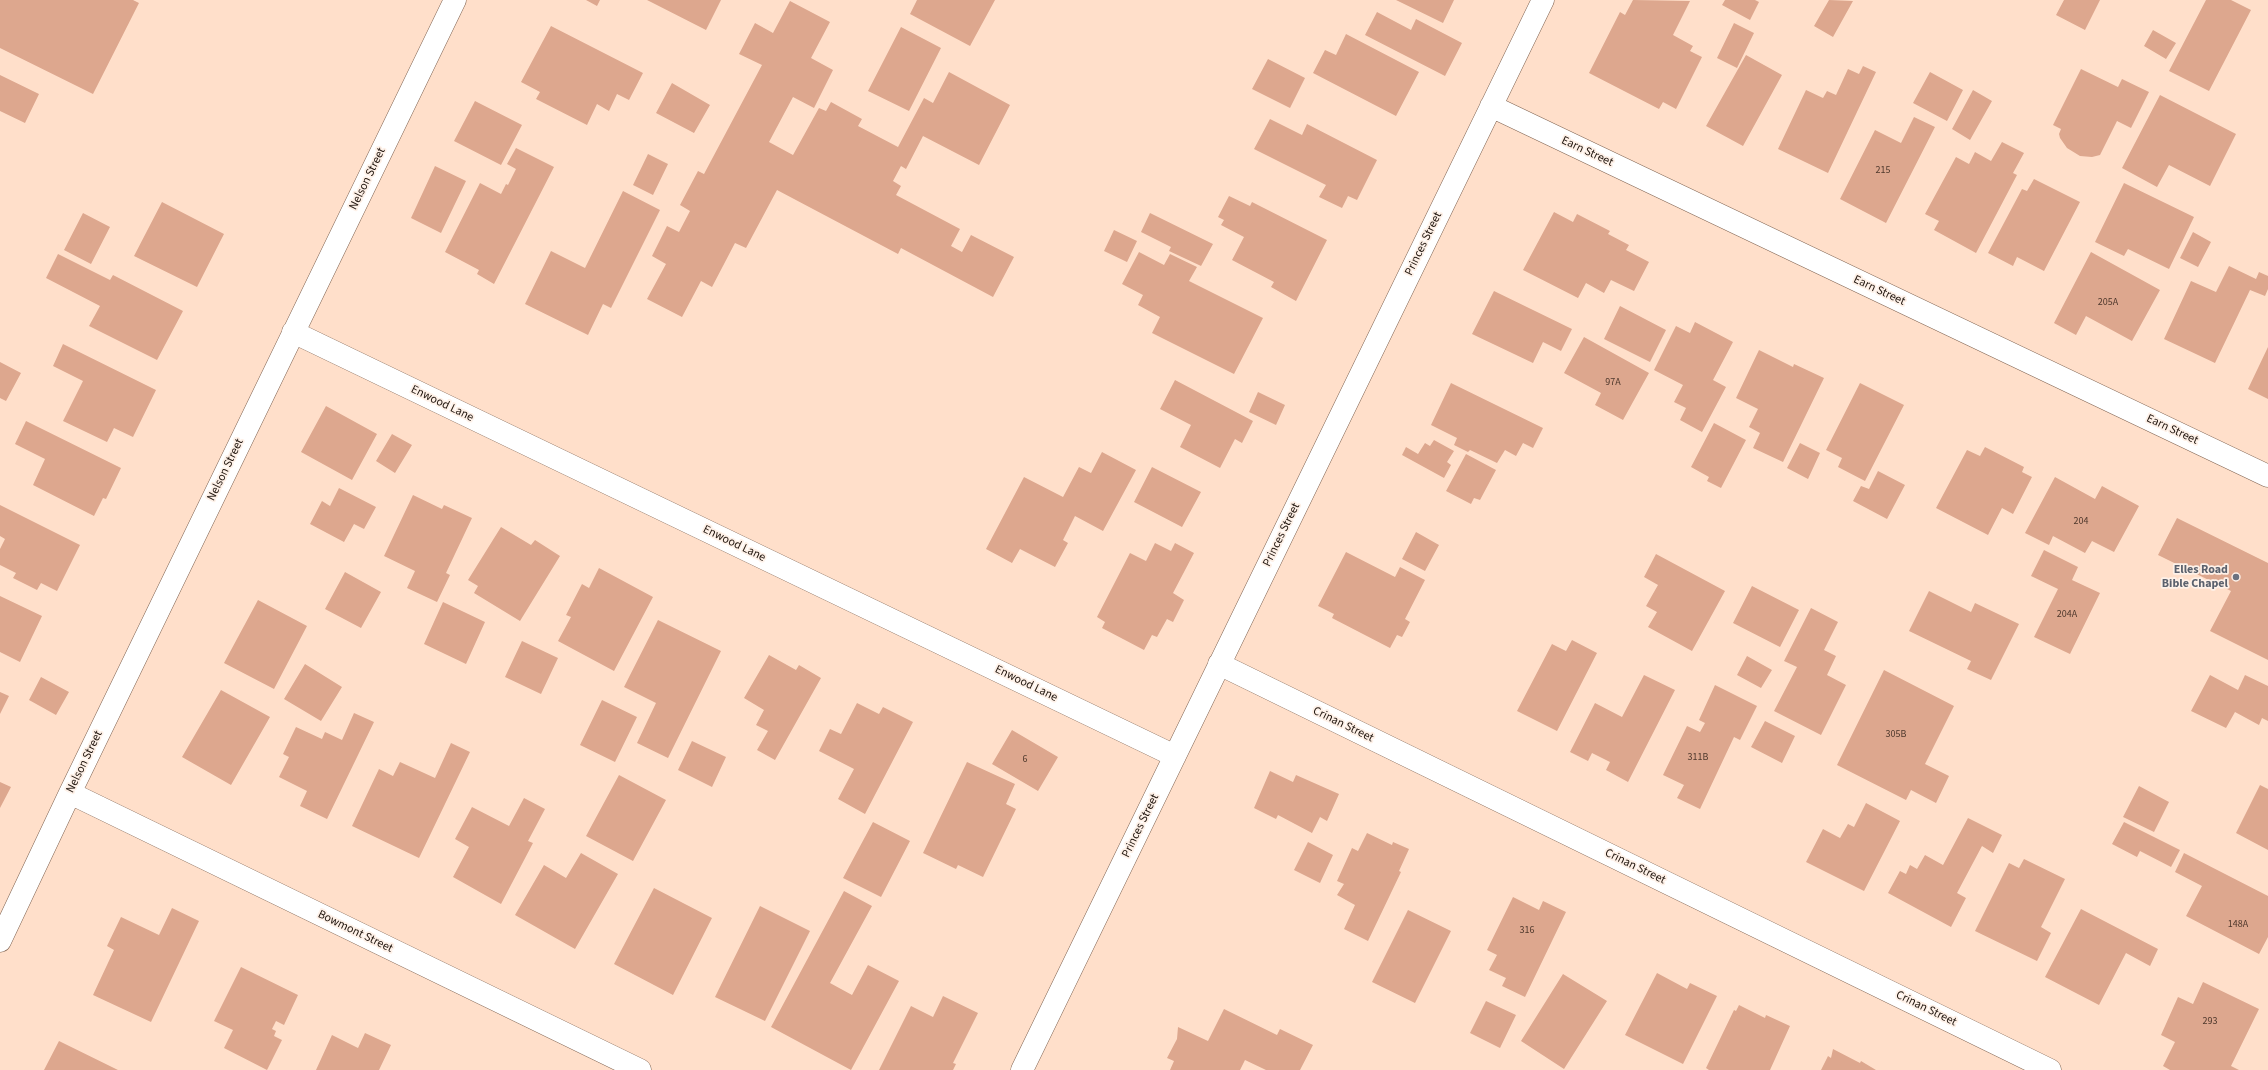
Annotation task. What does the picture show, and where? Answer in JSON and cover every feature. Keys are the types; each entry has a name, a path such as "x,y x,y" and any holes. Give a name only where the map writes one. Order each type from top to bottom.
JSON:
{"street":[{"name":"Nelson Street","path":"0,942 70,793 455,0"},
{"name":"Princes Street","path":"1022,1070 1543,0"},
{"name":"Earn Street","path":"1491,106 2268,476"},
{"name":"Enwood Lane","path":"293,332 1175,756"},
{"name":"Crinan Street","path":"1219,664 2050,1070"},
{"name":"Bowmont Street","path":"70,793 640,1070"}],"building":[{"path":"0,0 133,0 139,3 93,94 0,48"},
{"path":"586,0 600,0 597,6"},
{"path":"647,0 721,0 706,30"},
{"path":"917,0 995,0 970,46 910,14"},
{"path":"1396,0 1454,0 1443,23"},
{"path":"1633,0 1690,1 1673,35 1693,46 1690,51 1702,57 1676,109 1663,102 1659,109 1589,73 1620,12 1625,15"},
{"path":"1725,0 1755,0 1759,2 1750,20 1722,5"},
{"path":"1829,0 1853,1 1833,37 1814,26"},
{"path":"2064,0 2100,0 2085,30 2056,15"},
{"path":"2206,0 2231,0 2251,10 2209,91 2169,71"},
{"path":"790,1 830,22 811,58 833,70 814,108 793,97 769,142 793,155 819,108 826,111 831,102 862,119 858,126 898,147 924,98 933,103 949,72 1010,105 979,165 923,136 906,169 901,166 893,181 901,186 896,195 960,229 951,246 962,252 971,235 1014,257 993,297 901,248 898,254 777,190 746,248 735,243 712,287 701,281 682,317 647,299 666,264 652,256 667,226 679,232 690,211 680,205 698,171 704,174 762,65 739,54 755,23 773,33"},
{"path":"1377,12 1411,30 1416,19 1462,43 1445,76 1365,35"},
{"path":"1734,23 1754,33 1737,68 1717,58"},
{"path":"551,26 643,73 629,100 617,94 609,111 597,104 587,125 536,99 540,92 521,82"},
{"path":"901,27 941,48 909,111 868,91"},
{"path":"2153,30 2176,43 2166,59 2144,46"},
{"path":"1346,34 1419,72 1396,116 1313,73 1325,50 1336,55"},
{"path":"1746,55 1782,75 1743,146 1706,126"},
{"path":"1268,59 1305,78 1290,108 1252,89"},
{"path":"1863,66 1876,72 1828,173 1778,149 1806,90 1823,98 1827,91 1836,95 1848,69 1859,74"},
{"path":"2081,69 2118,87 2122,79 2149,92 2131,128 2117,121 2100,155 2092,157 2080,156 2067,148 2060,138 2059,134 2061,129 2053,125"},
{"path":"1930,72 1963,90 1947,121 1913,103"},
{"path":"0,75 39,94 25,123 0,111"},
{"path":"672,83 710,105 694,133 656,113"},
{"path":"1973,90 1992,101 1970,140 1952,129"},
{"path":"2160,95 2236,134 2210,186 2169,165 2157,187 2122,168"},
{"path":"475,101 522,125 501,165 454,141"},
{"path":"1914,117 1935,127 1886,223 1840,199 1875,130 1901,143"},
{"path":"1270,119 1302,135 1307,124 1377,160 1357,200 1348,196 1342,208 1319,197 1326,185 1254,149"},
{"path":"2002,142 2024,153 2013,173 2017,175 1976,253 1934,230 1939,221 1925,214 1956,157 1969,164 1975,152 1991,161"},
{"path":"516,148 554,167 494,284 477,274 479,270 445,252 480,183 501,194 506,184 508,185 516,169 507,164"},
{"path":"648,154 668,164 653,195 633,185"},
{"path":"435,166 466,181 441,233 411,218"},
{"path":"2034,179 2080,202 2044,271 2017,257 2013,266 1988,253 2022,189 2027,191"},
{"path":"2124,183 2194,217 2169,269 2128,249 2124,256 2095,242"},
{"path":"623,191 660,210 611,308 603,304 588,335 525,304 551,251 585,268"},
{"path":"1229,196 1250,206 1252,202 1327,240 1296,301 1271,287 1274,282 1232,260 1244,237 1221,225 1224,220 1218,217"},
{"path":"162,202 224,234 197,287 134,256"},
{"path":"1554,212 1573,222 1577,214 1610,231 1608,234 1629,245 1626,250 1649,262 1634,291 1611,280 1604,293 1586,283 1578,298 1523,270"},
{"path":"83,213 110,227 91,264 64,250"},
{"path":"1150,213 1213,244 1201,266 1169,251 1171,247 1141,232"},
{"path":"1114,230 1137,241 1127,262 1104,251"},
{"path":"2193,232 2211,242 2198,267 2180,258"},
{"path":"1139,252 1164,265 1170,254 1197,267 1189,281 1263,318 1234,374 1152,333 1160,317 1138,305 1143,295 1122,284"},
{"path":"2091,252 2160,290 2132,341 2086,316 2076,335 2054,323"},
{"path":"58,254 110,280 113,275 183,311 157,360 89,326 100,306 46,278"},
{"path":"2229,266 2256,279 2259,272 2268,276 2268,289 2265,296 2250,290 2215,363 2164,339 2191,281 2216,292"},
{"path":"1494,291 1572,329 1561,351 1543,342 1533,363 1472,334"},
{"path":"1620,306 1666,330 1650,362 1604,339"},
{"path":"1695,322 1733,342 1713,380 1726,387 1702,432 1680,420 1686,408 1674,402 1683,385 1654,370 1676,326 1690,333"},
{"path":"1584,337 1649,373 1623,420 1595,405 1601,393 1564,373"},
{"path":"63,344 156,390 133,437 114,428 107,442 63,421 83,381 53,366"},
{"path":"2268,347 2268,399 2248,389"},
{"path":"1759,350 1793,367 1794,364 1824,378 1783,462 1753,448 1760,433 1749,427 1758,409 1736,398"},
{"path":"0,362 21,373 6,401 0,398"},
{"path":"1175,380 1253,421 1242,443 1235,439 1220,468 1180,447 1191,425 1160,409"},
{"path":"1451,383 1543,428 1533,448 1523,443 1516,456 1505,450 1497,463 1470,450 1468,452 1454,445 1457,438 1431,425"},
{"path":"1860,383 1904,405 1865,481 1838,467 1842,458 1826,450"},
{"path":"1258,392 1285,405 1276,425 1249,412"},
{"path":"326,406 377,434 352,480 301,452"},
{"path":"26,421 121,468 106,499 103,498 94,516 33,485 45,459 15,444"},
{"path":"1714,423 1746,440 1721,488 1707,481 1709,477 1691,467"},
{"path":"392,434 412,445 395,473 376,461"},
{"path":"1434,440 1454,451 1447,462 1451,465 1444,478 1402,455 1406,447 1418,454 1425,443 1430,446"},
{"path":"1800,443 1820,453 1808,479 1787,468"},
{"path":"1985,447 2024,467 2022,472 2032,477 2013,514 2002,508 1988,535 1936,508 1967,450 1980,456"},
{"path":"1102,452 1136,470 1103,531 1075,516 1063,540 1068,543 1055,567 1020,549 1012,563 986,549 1024,477 1063,497 1079,467 1091,473"},
{"path":"1466,454 1496,470 1480,500 1474,498 1471,504 1446,491"},
{"path":"1152,467 1201,492 1182,527 1134,502"},
{"path":"1878,471 1905,485 1887,519 1853,501 1861,486 1869,489"},
{"path":"2055,477 2095,499 2102,486 2139,506 2114,552 2092,541 2085,553 2053,536 2049,545 2025,533"},
{"path":"339,488 376,507 364,529 354,524 344,542 310,524 322,501 330,506"},
{"path":"413,495 442,509 444,505 472,518 446,573 450,575 437,602 407,588 415,571 384,556"},
{"path":"0,505 80,545 57,591 41,583 37,590 13,578 16,573 0,565 0,549 5,539 0,536"},
{"name":"Elles Road Bible Chapel","path":"2177,518 2268,563 2268,660 2210,631 2231,591 2158,555"},
{"path":"501,527 531,545 535,540 560,556 520,621 474,593 478,586 468,580"},
{"path":"1416,532 1439,545 1425,571 1402,559"},
{"path":"1155,543 1171,551 1175,543 1194,553 1173,593 1184,600 1173,622 1167,619 1157,637 1152,635 1144,650 1102,628 1105,622 1097,617 1130,553 1146,561"},
{"path":"2044,550 2078,567 2072,580 2100,593 2070,654 2034,637 2058,589 2031,576"},
{"path":"1346,552 1395,577 1400,567 1425,580 1405,619 1410,622 1402,637 1397,635 1390,648 1332,618 1334,614 1318,606"},
{"path":"1656,554 1725,591 1692,651 1648,627 1657,612 1646,606 1658,585 1644,577"},
{"path":"599,568 653,597 614,671 558,641 571,617 566,615 582,584 589,588"},
{"path":"345,572 381,592 361,628 325,609"},
{"path":"1752,586 1799,610 1780,647 1733,623"},
{"path":"1929,591 1971,612 1975,603 2019,624 1991,680 1967,669 1971,661 1909,631"},
{"path":"0,596 42,616 20,662 0,652"},
{"path":"258,600 307,626 274,689 224,663"},
{"path":"443,602 485,622 466,664 424,644"},
{"path":"1811,608 1838,622 1824,650 1836,656 1827,675 1846,685 1821,735 1774,711 1797,667 1784,661"},
{"path":"658,620 721,651 668,758 637,743 656,703 624,687"},
{"path":"1572,640 1597,653 1557,731 1517,711 1552,644 1566,651"},
{"path":"522,641 558,658 541,694 505,677"},
{"path":"769,655 796,670 799,665 821,678 775,760 757,750 768,731 756,725 764,710 744,698"},
{"path":"1747,656 1772,670 1761,688 1737,675"},
{"path":"305,664 342,687 321,721 284,699"},
{"path":"1884,670 1954,706 1925,764 1949,776 1936,803 1911,790 1906,800 1837,765"},
{"path":"1644,675 1675,690 1628,782 1606,770 1610,762 1592,753 1588,761 1570,752 1595,703 1622,717"},
{"path":"2210,675 2238,690 2245,675 2268,686 2268,721 2262,718 2259,725 2235,712 2226,728 2191,711"},
{"path":"41,677 69,692 56,715 29,700"},
{"path":"1715,685 1757,706 1740,740 1734,737 1700,809 1677,798 1684,785 1663,775 1687,726 1700,732 1705,723 1699,720"},
{"path":"221,690 270,717 231,785 182,757"},
{"path":"0,692 9,696 0,714"},
{"path":"602,700 637,717 615,762 580,745"},
{"path":"857,703 879,714 883,707 913,722 865,814 838,799 854,769 819,751 830,729 841,734"},
{"path":"354,713 374,722 327,819 300,806 307,791 279,777 289,757 283,754 296,727 322,739 325,732 342,740"},
{"path":"1765,721 1795,736 1782,763 1751,747"},
{"path":"1012,730 1058,757 1038,791 992,764"},
{"path":"692,741 726,757 712,787 678,770"},
{"path":"451,743 470,752 419,858 352,826 379,769 393,776 400,762 435,778"},
{"path":"967,762 1015,784 1006,804 1016,809 983,877 958,865 956,869 923,853"},
{"path":"1270,771 1293,782 1296,775 1339,794 1327,821 1320,817 1312,833 1278,815 1276,819 1254,808"},
{"path":"619,775 666,800 633,861 586,836"},
{"path":"0,782 11,787 0,808"},
{"path":"2260,785 2268,789 2268,850 2236,833"},
{"path":"2139,786 2169,802 2154,832 2123,817"},
{"path":"524,798 545,809 528,841 533,843 501,904 453,877 469,847 455,839 472,807 509,826"},
{"path":"1866,803 1900,821 1864,891 1806,862 1823,829 1840,838 1848,824 1854,827"},
{"path":"1968,818 2002,835 1993,853 1982,846 1957,893 1966,898 1951,927 1888,893 1900,871 1906,874 1910,865 1917,869 1925,855 1943,865"},
{"path":"873,822 910,841 881,897 843,878"},
{"path":"2124,822 2180,850 2171,867 2140,851 2137,857 2112,844"},
{"path":"1367,833 1392,845 1393,842 1409,849 1399,871 1401,872 1368,941 1344,929 1355,905 1337,895 1344,884 1337,881 1352,848 1358,851"},
{"path":"1308,842 1333,855 1320,883 1294,870"},
{"path":"581,853 618,874 575,949 515,915 544,865 566,878"},
{"path":"2184,853 2268,896 2268,937 2259,954 2186,916 2202,886 2175,872"},
{"path":"2024,859 2065,879 2041,927 2051,933 2037,961 1975,931 2009,863 2019,868"},
{"path":"654,888 712,918 673,995 614,964"},
{"path":"844,891 872,906 830,983 852,995 868,965 899,981 851,1070 771,1027"},
{"path":"1513,897 1539,910 1543,901 1566,912 1525,997 1502,986 1506,978 1489,970 1497,955 1487,950"},
{"path":"760,906 810,931 765,1021 715,997"},
{"path":"172,908 199,921 151,1022 93,995 114,950 107,946 121,917 159,935"},
{"path":"2081,909 2158,949 2150,966 2126,953 2099,1005 2045,977"},
{"path":"1408,910 1451,931 1415,1003 1372,982"},
{"path":"241,967 298,995 284,1025 276,1021 272,1029 276,1031 274,1036 282,1040 267,1070 224,1048 233,1030 214,1021"},
{"path":"1657,973 1687,989 1690,983 1717,996 1683,1064 1625,1035"},
{"path":"1563,974 1607,1001 1564,1069 1521,1041"},
{"path":"2203,982 2259,1009 2231,1066 2239,1070 2170,1070 2163,1066 2175,1042 2161,1035 2178,997 2193,1004"},
{"path":"943,996 978,1013 953,1063 956,1064 953,1070 879,1070 911,1006 933,1017"},
{"path":"1486,1001 1516,1015 1500,1048 1470,1033"},
{"path":"1739,1005 1765,1018 1766,1015 1790,1026 1770,1070 1709,1070 1706,1068 1734,1010 1736,1011"},
{"path":"1224,1009 1277,1035 1280,1029 1313,1045 1300,1070 1266,1070 1245,1060 1240,1070 1170,1070 1174,1061 1167,1058 1177,1039 1178,1027 1208,1041"},
{"path":"365,1033 391,1045 379,1070 316,1070 332,1035 358,1048"},
{"path":"59,1041 118,1070 44,1070"},
{"path":"1833,1049 1860,1063 1861,1061 1876,1070 1821,1070 1828,1056 1831,1058"}],"place":[{"name":"Elles Road Bible Chapel","path":"2236,577"}]}
